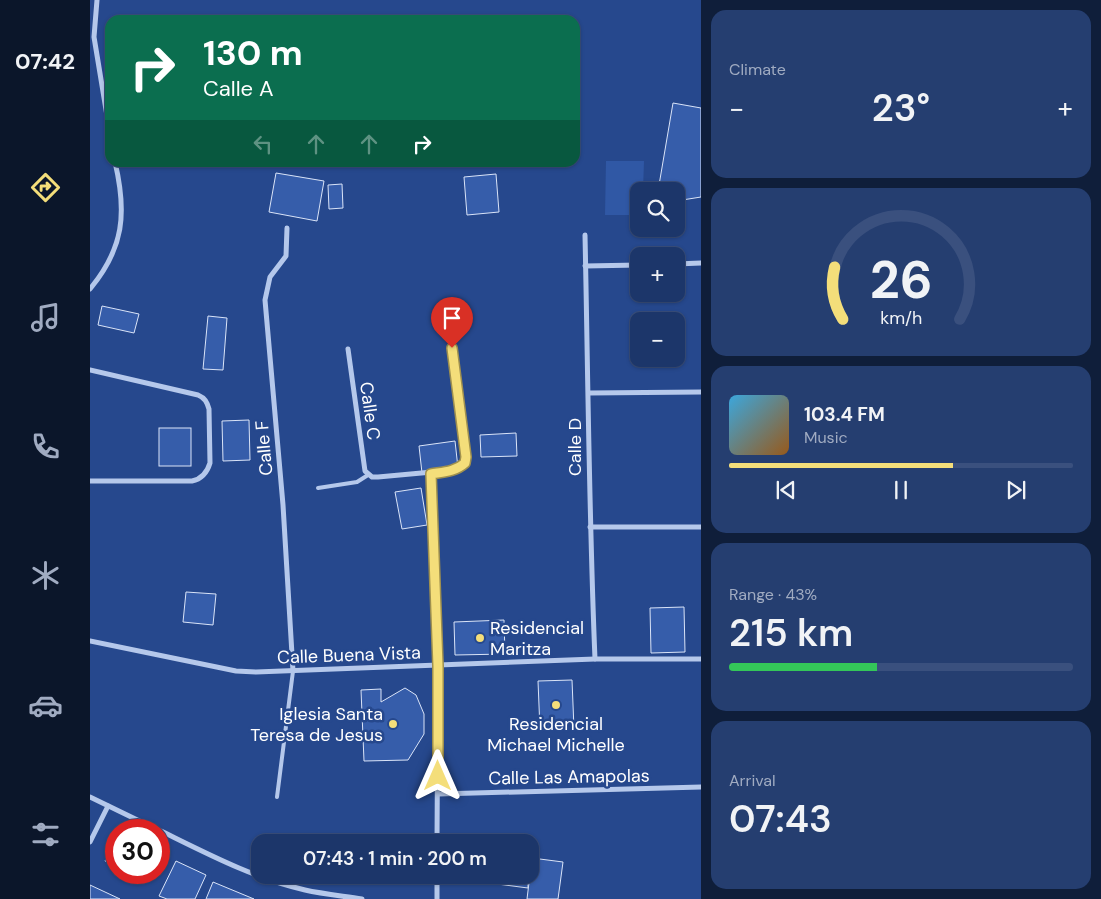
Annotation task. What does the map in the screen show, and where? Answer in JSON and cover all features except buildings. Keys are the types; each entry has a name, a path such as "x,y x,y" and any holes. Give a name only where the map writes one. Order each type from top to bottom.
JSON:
{"street":[{"path":"97,0 94,37 105,104"},
{"path":"90,289 110,262 121,226 122,195 116,167"},
{"name":"Calle F","path":"287,228 286,256 270,277 265,300 284,505 293,671"},
{"name":"Calle D","path":"585,235 590,527 595,659"},
{"path":"685,264 701,263"},
{"path":"585,266 630,265"},
{"path":"368,475 378,477 431,474 454,470 465,463 452,348"},
{"name":"Calle C","path":"348,349 364,466 368,475"},
{"path":"90,370 198,395 203,398 209,410 210,463 204,475 198,480 192,481 90,481"},
{"path":"589,393 701,392"},
{"path":"431,474 438,666 438,834"},
{"path":"590,527 701,527"},
{"name":"Calle Buena Vista","path":"90,641 236,671 293,671 595,659 701,659"},
{"name":"Calle Las Amapolas","path":"438,794 701,787"},
{"path":"90,797 135,819"},
{"path":"90,842 108,806"},
{"path":"170,836 260,876 305,890 362,899"},
{"path":"437,884 437,899"}],"lane":[{"path":"318,488 358,482 368,475"},
{"path":"276,797 293,671"}],"shaded area":[{"path":"606,161 644,161 643,182 630,182 630,215 605,215"}],"place":[{"name":"Residencial Maritza","path":"480,638"},
{"name":"Residencial Michael Michelle","path":"556,705"},
{"name":"Iglesia Santa Teresa de Jesus","path":"393,724"}],"route":[{"path":"438,776 438,666 431,474 460,468 465,463 466,457 452,348"}]}
